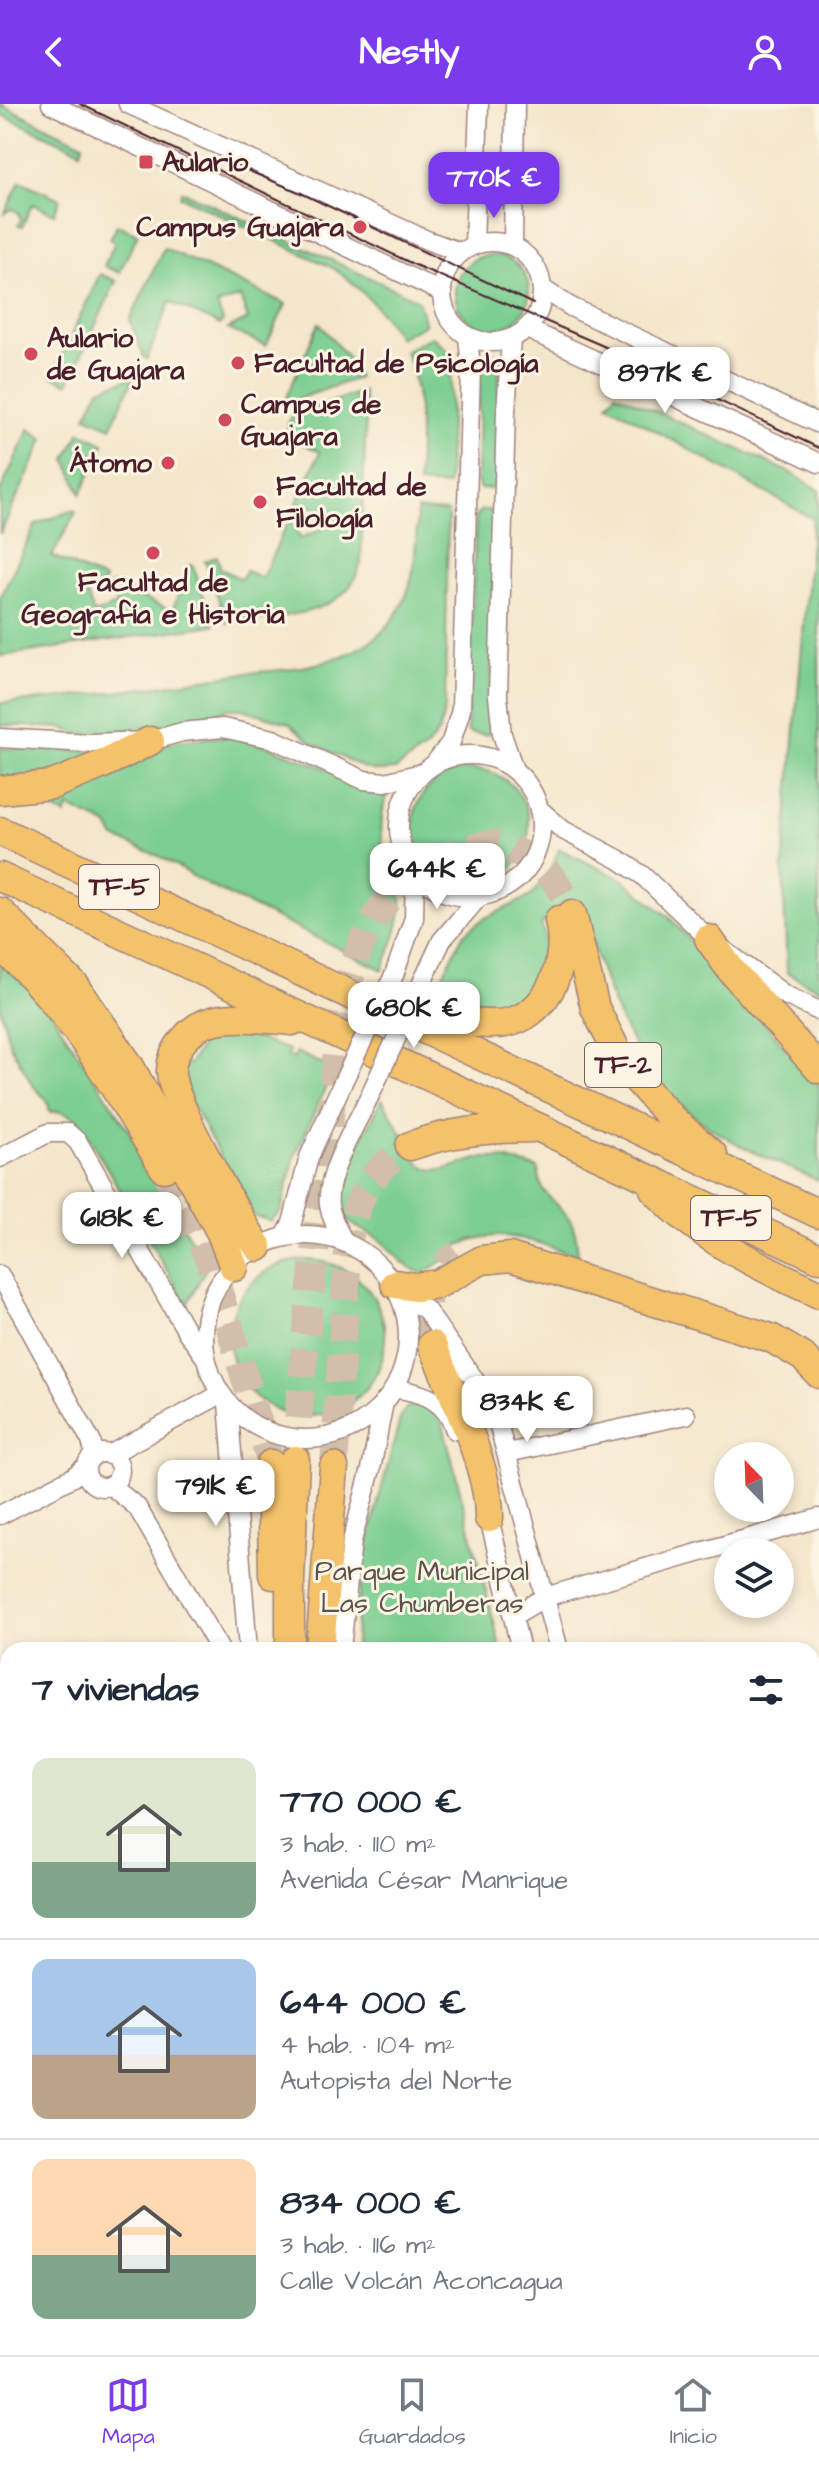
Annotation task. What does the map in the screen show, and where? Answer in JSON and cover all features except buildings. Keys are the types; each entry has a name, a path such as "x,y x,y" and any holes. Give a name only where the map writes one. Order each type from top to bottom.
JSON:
{"highway":[{"path":"0,790 52,785 150,741"},
{"name":"TF-5","path":"0,831 819,1214"},
{"name":"TF-5","path":"0,877 819,1258"},
{"path":"0,912 76,987 129,1065 221,1233 234,1267"},
{"name":"TF-2","path":"338,990 462,1020 493,1024 513,1020 538,1006 556,982 562,958 565,915 595,1008 623,1064 672,1119 738,1176"},
{"path":"709,939 731,970 819,1069"},
{"path":"0,946 25,968 68,1017 164,1168"},
{"path":"258,1247 240,1220 185,1114 173,1085 171,1070 175,1052 182,1040 211,1021 307,1022"},
{"path":"410,1146 437,1136 469,1130 539,1127"},
{"path":"643,1177 674,1211 703,1234 757,1265 819,1294"},
{"path":"458,1254 487,1244 514,1243 661,1286 751,1332"},
{"path":"398,1289 438,1284 482,1260 510,1257 771,1338 803,1357 819,1374"},
{"path":"432,1345 470,1434 489,1504 489,1518"},
{"path":"276,1642 273,1627 302,1463"},
{"path":"290,1642 290,1580 302,1463"},
{"path":"302,1463 304,1642"},
{"path":"302,1463 319,1642"}],"street":[{"path":"51,104 441,292"},
{"path":"128,104 429,241 467,248 493,241 513,245 535,263 543,289 541,308 519,334 506,427 498,696 502,734 514,770"},
{"path":"479,104 467,248 447,271 441,292 449,318 468,337 489,343 519,334 819,463"},
{"path":"513,245 515,104"},
{"path":"543,289 571,307 819,424"},
{"path":"0,738 88,743 150,741 195,730 239,730 273,739 364,780 385,782 428,769 453,757 475,755 495,760 514,770 530,787 539,809 539,842 523,873 496,892 479,897 456,896 433,887 415,872 402,849 398,821 405,795 428,769 451,742 461,710 471,383 468,337"},
{"path":"539,809 563,830 642,875 709,939 785,995 819,1011"},
{"path":"285,1237 292,1223 309,1157 410,935 414,918 415,872"},
{"path":"343,1240 333,1222 328,1203 332,1181 442,940 479,897"},
{"path":"0,1158 48,1133 68,1133 78,1142 187,1332 206,1359 225,1399 247,1642"},
{"path":"206,1359 205,1321 216,1290 234,1267 258,1247 285,1237 312,1235 343,1240 376,1261 398,1289 426,1310 474,1379 498,1423 557,1642"},
{"path":"0,1275 91,1441 97,1459"},
{"path":"342,1642 352,1541 390,1395 407,1352 406,1315 398,1289"},
{"path":"225,1399 247,1420 282,1437 303,1439 341,1434 362,1424 390,1395 432,1396 452,1420 489,1518 519,1642"},
{"path":"0,1515 73,1477 97,1459 225,1399"},
{"path":"507,1453 686,1415"},
{"path":"97,1459 116,1460 120,1471 116,1481 110,1485 100,1487 91,1482 86,1473 97,1459"},
{"path":"110,1485 137,1507 215,1642"},
{"path":"513,1616 545,1597 819,1518"}],"green space":[{"path":"0,104 83,144 81,151 0,114"},
{"path":"20,181 60,199 54,214 32,204 22,227 18,225 21,219 18,212 12,209 5,213"},
{"path":"182,191 418,300 425,324 399,338 369,299 333,268 180,196"},
{"path":"117,225 138,234 119,273 104,266 115,242 110,239"},
{"path":"164,248 286,304 266,346 228,329 248,319 240,297 217,305 223,321 220,325 170,302 147,359 144,358 130,320"},
{"path":"485,255 499,255 513,261 523,271 529,292 527,306 513,323 499,329 485,329 471,323 461,313 455,299 455,285 461,271 471,261"},
{"path":"100,274 116,281 68,384 52,376"},
{"path":"319,323 348,358 358,378 283,404"},
{"path":"432,336 452,355 448,486 418,484 417,400 405,351"},
{"path":"486,354 494,354 500,360 497,482 492,489 480,489 477,481 480,362"},
{"path":"134,377 111,427 86,416 100,389"},
{"path":"363,391 366,414 361,563 353,581 340,597 311,610 227,623 205,561 217,556 221,569 241,579 246,571 262,578 290,517 300,538 323,529 315,506 299,512 294,509 320,452 285,435 291,416"},
{"path":"616,393 789,472 819,490 819,989 787,973 783,867 813,519 608,404"},
{"path":"29,429 44,439 0,534 0,492"},
{"path":"80,432 104,443 81,494 66,459"},
{"path":"73,510 76,512 52,556 105,580 103,584 86,591 94,614 117,605 110,587 112,584 172,611 190,565 193,566 214,625 0,656 0,598 36,524"},
{"path":"417,510 448,512 445,708 439,731 427,747 395,770 364,768 312,743 289,723 242,709 228,709 168,724 94,735 63,728 0,725 0,703 86,696 298,668 354,651 384,630 403,603 412,574"},
{"path":"487,510 496,518 488,735 469,733 467,730 476,517 480,511"},
{"path":"229,736 254,741 384,790 387,794 382,841 399,889 401,906 396,934 383,970 208,885 159,856 115,838 107,825 69,807 65,815 26,796 175,741"},
{"path":"0,748 93,751 99,754 65,770 0,780"},
{"path":"471,769 493,774 512,786 524,805 529,827 524,849 512,868 493,880 471,885 449,880 430,868 418,849 413,827 418,805 430,786 449,774"},
{"path":"559,849 622,879 669,917 819,1085 819,1181 726,1138 687,1110 663,1087 627,1033 613,1003 583,909 541,923 545,951 543,964 531,987 508,1003 485,1007 433,995 463,935 483,919 531,896 553,865"},
{"path":"0,957 44,1002 128,1129 199,1254 209,1250 207,1266 187,1305 80,1122 66,1114 50,1112 47,1100 34,1087 10,1045 0,1006"},
{"path":"225,1032 244,1034 289,1050 287,1056 294,1059 296,1052 333,1071 294,1158 281,1211 271,1221 254,1216 188,1098 182,1065 189,1064 204,1042"},
{"path":"382,1099 419,1163 427,1168 443,1170 477,1159 493,1158 538,1168 545,1192 573,1226 578,1256 514,1237 483,1237 450,1250 454,1254 424,1273 411,1268 380,1240 352,1223 345,1216 342,1205 347,1174"},
{"path":"307,1260 337,1266 362,1283 379,1308 385,1338 379,1368 362,1393 337,1410 307,1416 277,1410 252,1393 235,1368 229,1338 235,1308 252,1283 277,1266"},
{"name":"Parque Municipal Las Chumberas","path":"419,1404 441,1417 499,1642 355,1642 364,1562 400,1419 406,1408"}],"tunnel":[{"path":"295,1460 340,1027 351,973 370,926 392,894 420,870 452,854 490,844 524,855 543,868 562,892 572,914"},
{"path":"334,1467 352,1224 362,1197 376,1175 410,1146"},
{"path":"164,1168 209,1259 271,1464"},
{"path":"432,1345 427,1318 428,1294 438,1273 458,1254"}],"tram line":[{"path":"80,104 415,265 601,345 819,448"},
{"path":"218,158 299,192 533,304"}],"place":[{"name":"Aulario","path":"146,162"},
{"name":"Campus Guajara","path":"360,227"},
{"name":"Aulario de Guajara","path":"31,354"},
{"name":"Facultad de Psicología","path":"238,363"},
{"name":"Campus de Guajara","path":"225,420"},
{"name":"Átomo","path":"168,463"},
{"name":"Facultad de Filología","path":"260,502"},
{"name":"Facultad de Geografía e Historia","path":"153,553"}]}
